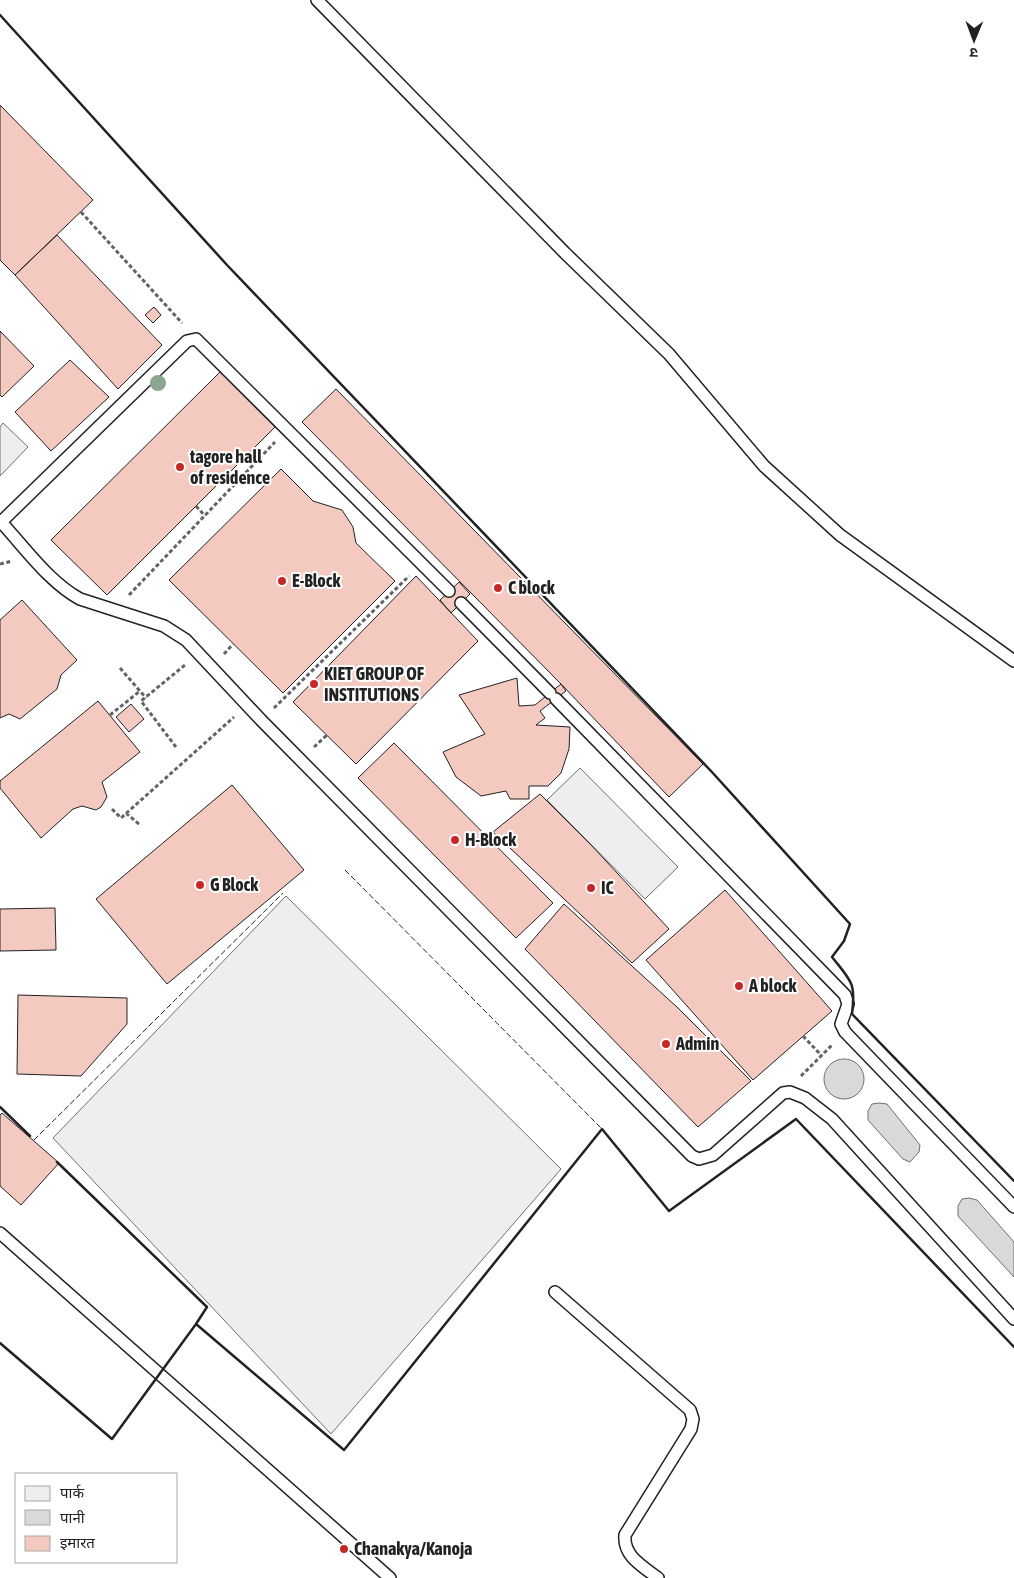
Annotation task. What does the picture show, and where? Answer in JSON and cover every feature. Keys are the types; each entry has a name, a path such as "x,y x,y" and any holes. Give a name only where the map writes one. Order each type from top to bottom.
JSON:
{"lane":[{"path":"317,0 565,253 669,354 764,466 840,535 1014,661"},
{"path":"449,591 196,339 187,341 0,522 70,594 175,632 199,654 261,720 692,1156 699,1159 713,1155 783,1094 790,1092 805,1098 832,1119 1014,1319"},
{"path":"462,603 845,995 848,1004 841,1024 845,1032 1014,1207"},
{"path":"0,1233 390,1578"},
{"path":"555,1292 690,1410 693,1418 691,1429 625,1534 624,1544 628,1554 658,1578"}],"path":[{"path":"81,212 196,339"},
{"path":"113,610 288,429"},
{"path":"196,506 205,516"},
{"path":"261,720 422,564"},
{"path":"176,747 141,701 199,654"},
{"path":"120,668 146,698"},
{"path":"110,715 140,691"},
{"path":"112,809 120,818 247,705"},
{"path":"126,813 140,825"},
{"path":"790,1092 805,1071 845,1032"},
{"path":"803,1036 821,1055"}],"green space":[{"path":"3,423 28,447 0,476 0,427"},
{"path":"580,768 678,867 645,899 547,800"},
{"path":"286,896 561,1169 331,1434 53,1138"}],"water":[{"path":"840,1059 848,1059 855,1062 861,1068 864,1079 861,1090 855,1096 848,1099 840,1099 833,1096 827,1090 824,1083 824,1075 827,1068 833,1062"},
{"path":"872,1104 887,1104 920,1145 919,1152 910,1162 903,1159 868,1120 868,1111"},
{"path":"962,1199 977,1200 1014,1242 1014,1277 958,1216 958,1206"}],"building":[{"path":"0,105 93,200 15,275 0,260"},
{"path":"57,235 162,345 118,389 15,275"},
{"path":"154,307 161,315 153,323 145,315"},
{"path":"0,331 34,366 2,397 0,395"},
{"path":"70,360 109,397 51,451 15,412"},
{"name":"tagore hall of residence","path":"220,372 275,427 107,595 51,540"},
{"name":"C block","path":"336,389 703,764 669,797 561,684 302,422"},
{"name":"E-Block","path":"281,469 313,501 342,510 353,527 356,543 395,581 283,693 169,580"},
{"path":"416,576 478,641 356,764 293,702"},
{"path":"459,582 470,594 451,613 440,600"},
{"path":"22,600 77,660 61,675 57,689 20,719 9,714 0,718 0,620"},
{"path":"517,678 519,706 535,705 561,684 566,691 540,711 545,718 536,725 570,727 569,749 561,773 548,786 529,786 529,799 510,799 506,791 481,796 456,777 443,752 485,734 459,695"},
{"path":"98,701 140,752 102,782 107,797 101,807 96,810 82,806 73,809 41,838 0,788 0,781"},
{"path":"131,704 144,719 129,732 116,717"},
{"name":"H-Block","path":"394,743 553,903 516,938 358,778"},
{"name":"G Block","path":"232,785 304,870 167,984 96,899"},
{"name":"IC","path":"540,794 593,847 669,929 632,963 493,832"},
{"name":"A block","path":"725,890 832,1011 753,1080 646,960"},
{"name":"Admin","path":"564,904 678,1008 751,1081 698,1127 525,949"},
{"path":"55,908 56,950 0,951 0,909"},
{"path":"18,995 127,998 127,1024 81,1076 17,1074"},
{"path":"2,1113 59,1163 21,1205 0,1186 0,1115"}],"fence":[{"path":"345,870 602,1129"},
{"path":"34,1140 283,893"}],"wall":[{"path":"0,15 227,265 711,771 850,924 844,941 832,957 851,982 853,995 852,1014 1014,1181"},
{"path":"0,1107 30,1136"},
{"path":"57,1162 207,1307 196,1324 344,1450 602,1129 669,1211 796,1119 1014,1347"},
{"path":"0,1343 112,1439 196,1324"}],"place":[{"name":"tagore hall of residence","path":"180,467"},
{"name":"E-Block","path":"282,581"},
{"name":"C block","path":"498,588"},
{"name":"KIET GROUP OF INSTITUTIONS","path":"314,684"},
{"name":"H-Block","path":"455,840"},
{"name":"G Block","path":"200,885"},
{"name":"IC","path":"591,888"},
{"name":"A block","path":"739,986"},
{"name":"Admin","path":"666,1044"},
{"name":"Chanakya/Kanoja","path":"344,1549"}]}
